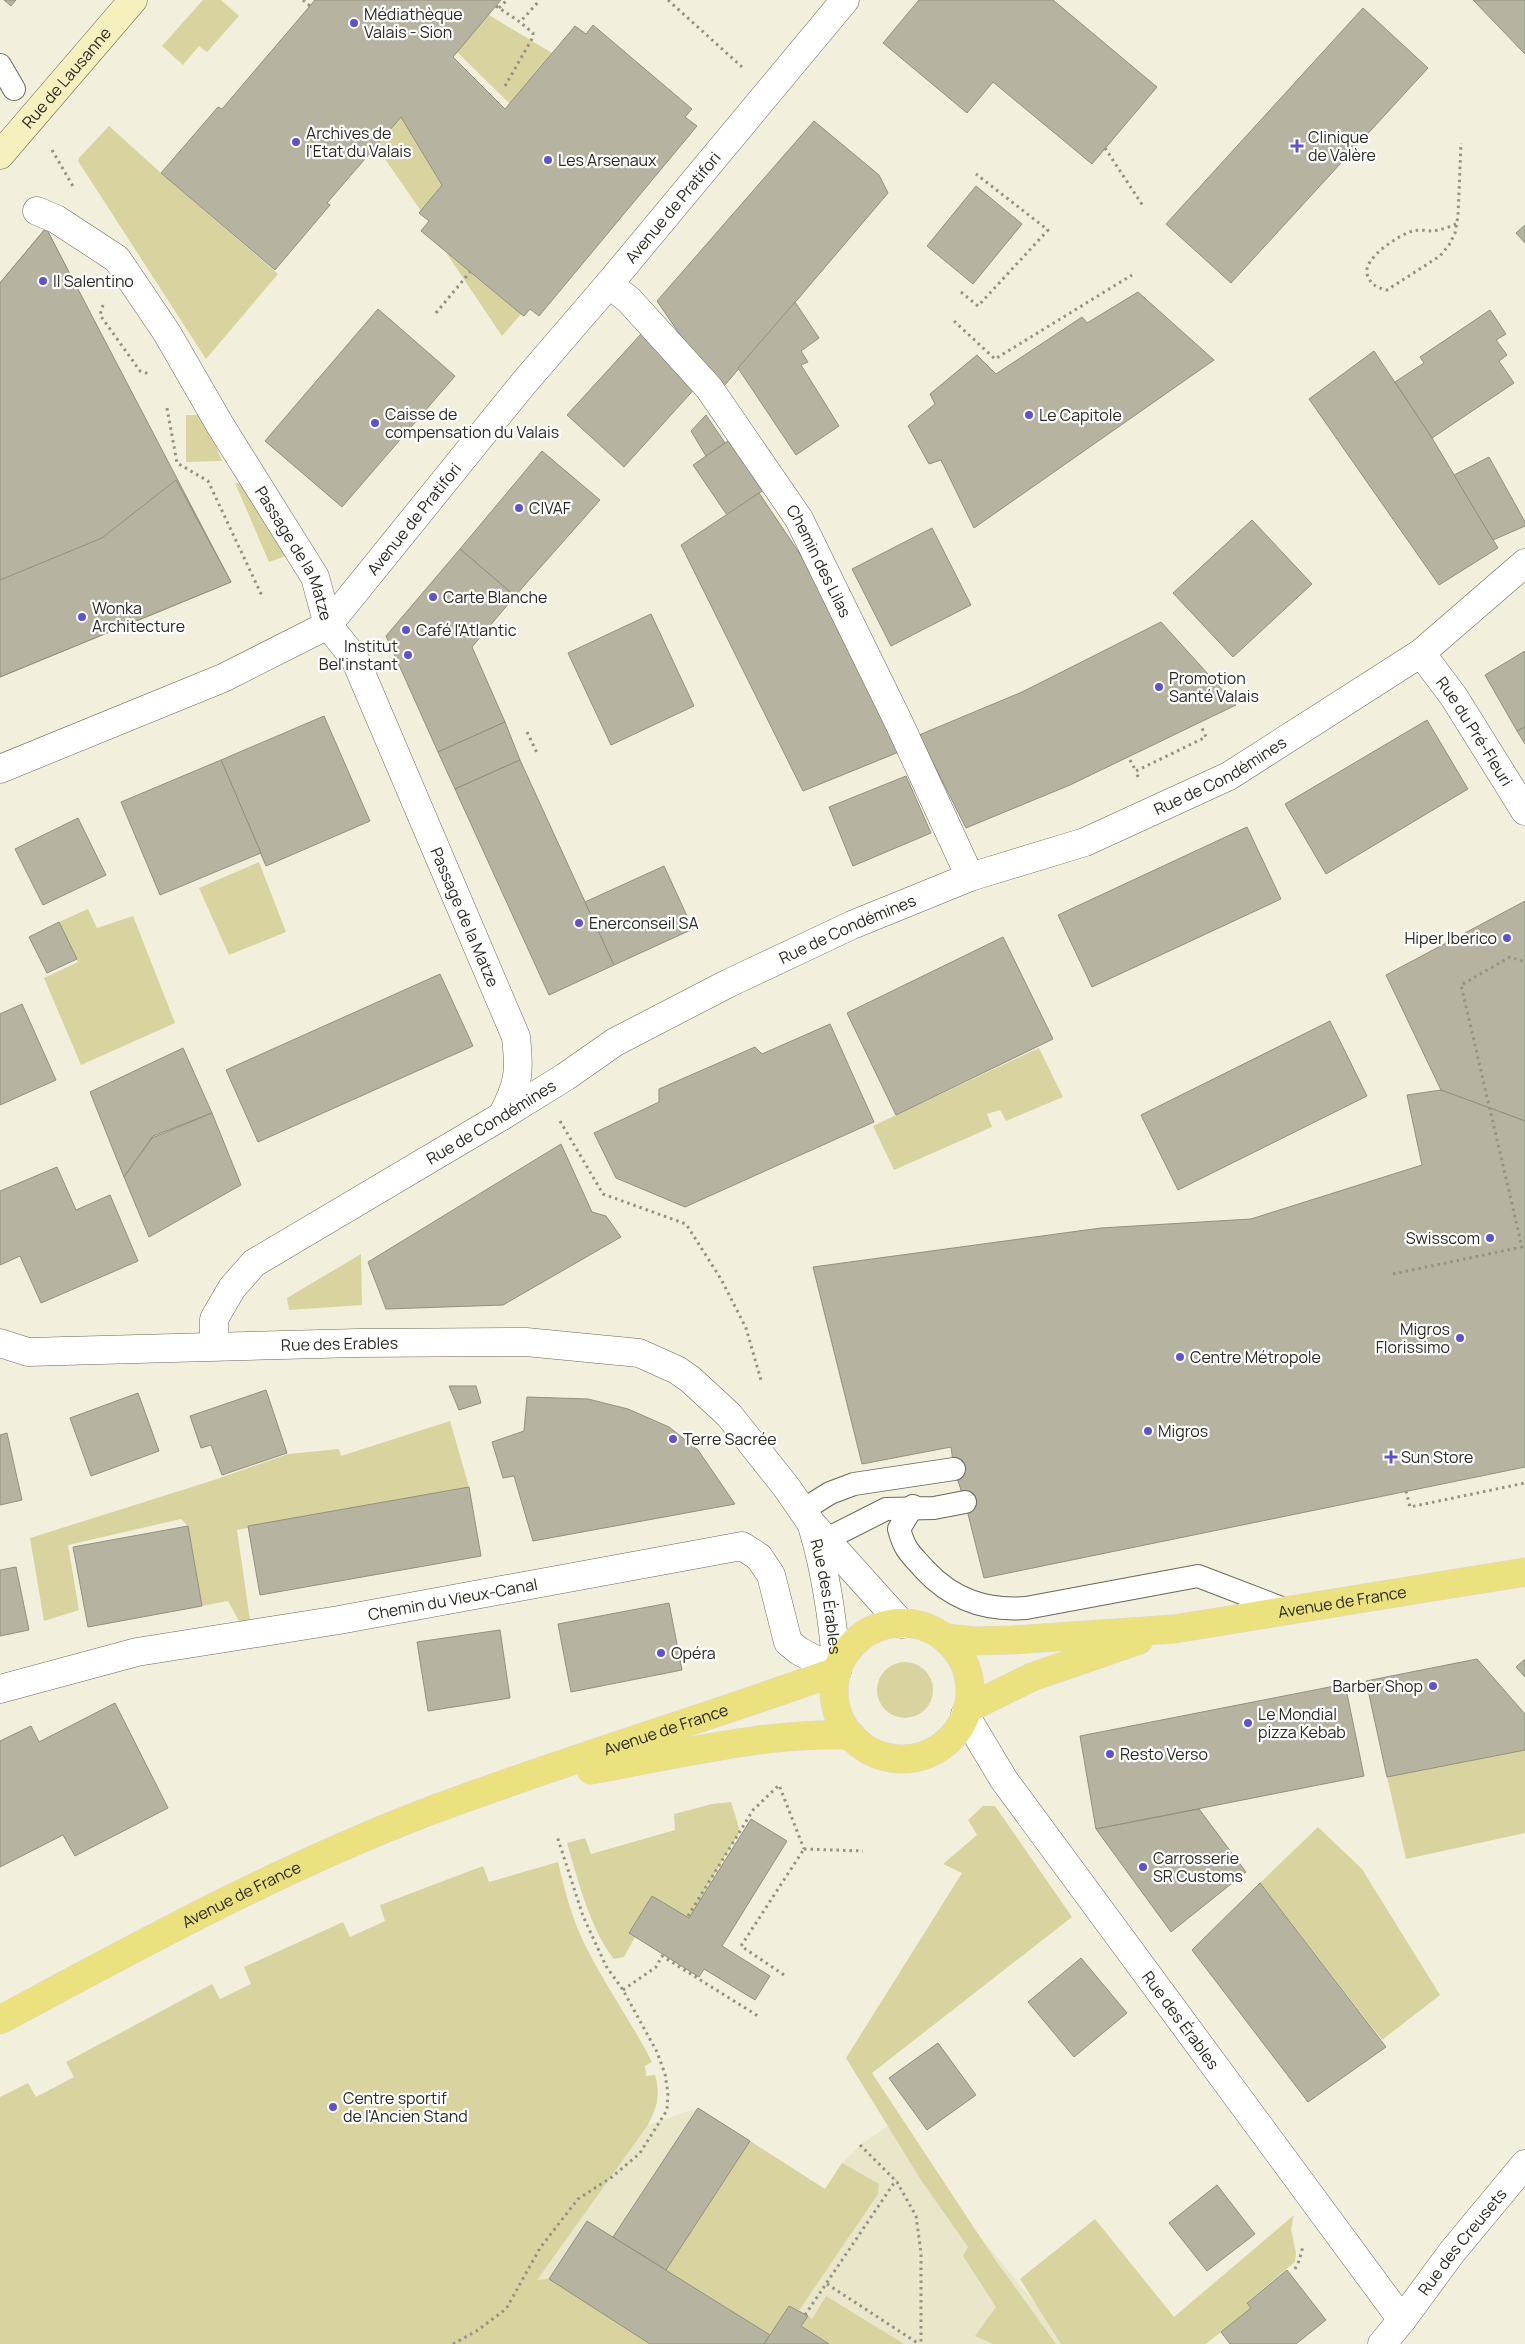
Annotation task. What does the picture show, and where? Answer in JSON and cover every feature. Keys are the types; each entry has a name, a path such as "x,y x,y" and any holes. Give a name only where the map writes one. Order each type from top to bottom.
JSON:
{"main road":[{"name":"Avenue de France","path":"946,1638 974,1641 1174,1629 1284,1609 1520,1572"},
{"path":"911,1623 929,1628 946,1638 961,1656 966,1667 970,1691 966,1712 950,1738 926,1754 912,1758 898,1758 872,1752 851,1735 842,1721 836,1706 834,1689 837,1672 847,1651 873,1629 892,1624 911,1623"},
{"name":"Avenue de France","path":"966,1712 1032,1677 1174,1629"},
{"name":"Avenue de France","path":"0,2020 153,1937 286,1871 426,1813 493,1788 837,1672"},
{"name":"Avenue de France","path":"493,1788 770,1739 816,1734 851,1735"}],"street":[{"name":"Rue de Lausanne","path":"0,155 133,0"},
{"name":"Avenue de Pratifori","path":"0,769 223,678 328,625 523,384 609,284 845,0"},
{"name":"Passage de la Matze","path":"37,211 56,219 117,259 167,333 220,425 315,577 328,625 355,659 516,1037 519,1066 515,1091 502,1116"},
{"name":"Chemin des Lilas","path":"609,284 629,300 709,388 799,519 899,723 970,877"},
{"name":"Rue de Condémines","path":"214,1346 214,1319 232,1288 254,1263 502,1116 565,1077 615,1042 729,982 852,925 970,877 1085,842 1229,776 1421,653 1525,563"},
{"name":"Rue du Pré-Fleuri","path":"1421,653 1454,697 1525,811"},
{"name":"Rue des Erables","path":"0,1343 28,1352 214,1346 526,1342 639,1353 677,1370"},
{"name":"Rue des Érables","path":"677,1370 690,1379 729,1415 788,1488 814,1529 902,1624"},
{"name":"Rue des Érables","path":"814,1529 831,1606 837,1672"},
{"name":"Chemin du Vieux-Canal","path":"0,1689 137,1652 339,1620 742,1546 759,1558 770,1574 788,1642 837,1672"},
{"name":"Rue des Érables","path":"966,1712 1004,1780 1402,2320"},
{"name":"Rue des Creusets","path":"1382,2344 1452,2252 1525,2164"}],"lane":[{"path":"0,65 14,89"},
{"path":"814,1529 830,1493 854,1484 954,1469"},
{"path":"814,1529 886,1509 913,1506 934,1508 965,1502"},
{"path":"913,1506 898,1529 904,1548 938,1584 955,1596 972,1603 1004,1610 1026,1608 1198,1576 1284,1609"}],"path":[{"path":"303,0 310,6"},
{"path":"505,86 533,37 533,33 498,7 506,0"},
{"path":"520,22 540,0"},
{"path":"668,0 745,69"},
{"path":"1456,224 1432,231 1413,231 1405,235 1375,255 1368,262 1366,271 1370,280 1376,288 1387,290 1440,256 1449,246 1455,233 1458,216 1462,143"},
{"path":"1105,148 1143,206"},
{"path":"961,292 978,306 1048,230 976,174"},
{"path":"436,313 470,272"},
{"path":"954,321 995,359 1132,275"},
{"path":"1136,771 1206,737 1201,726"},
{"path":"527,732 538,755"},
{"path":"1130,760 1141,785"},
{"path":"1394,1274 1522,1247 1461,985 1510,957 1525,962"},
{"path":"556,1114 603,1194 686,1224 720,1279 746,1328 762,1380"},
{"path":"1406,1491 1410,1507 1525,1483"},
{"path":"688,1916 753,1810 779,1785 804,1850"},
{"path":"453,2344 478,2330 506,2309 540,2248 578,2199 612,2177 640,2154 667,2110 668,2093 665,2074 657,2052 623,1990 606,1966 583,1916 557,1836"},
{"path":"804,1850 864,1851"},
{"path":"784,1975 741,1946 804,1850"},
{"path":"623,1990 656,1967 662,1956 758,2016"},
{"path":"860,2145 896,2180 916,2216 921,2253 920,2344"},
{"path":"805,2315 896,2180"},
{"path":"827,2284 920,2344"}],"shaded area":[{"path":"203,0 221,0 239,16 207,52 199,46 183,65 162,46"},
{"path":"489,15 552,53 510,104 457,52"},
{"path":"401,117 442,184 421,211 376,146"},
{"path":"109,126 278,274 206,359 78,161"},
{"path":"445,251 521,314 502,336"},
{"path":"186,415 203,415 222,461 186,462"},
{"path":"235,483 245,484 291,554 269,562"},
{"path":"259,862 286,932 229,955 199,888"},
{"path":"88,909 97,928 133,916 175,1023 81,1065 44,978 78,962 59,922"},
{"path":"1039,1048 1063,1097 1006,1121 1000,1110 987,1114 992,1127 894,1170 873,1126"},
{"path":"361,1254 362,1305 289,1310 287,1298"},
{"path":"450,1421 469,1487 237,1530 250,1620 240,1623 228,1601 202,1606 188,1526 181,1519 68,1545 79,1610 44,1621 30,1538 214,1480 288,1454 339,1449 341,1456"},
{"path":"899,1662 911,1662 921,1666 929,1674 933,1690 929,1706 921,1714 911,1718 899,1718 889,1714 881,1706 877,1696 877,1684 881,1674 889,1666"},
{"path":"1525,1750 1525,1833 1406,1859 1387,1777"},
{"path":"731,1802 740,1831 689,1918 652,1896 629,1933 635,1937 624,1957 614,1959 591,1919 567,1843 585,1838 591,1854 675,1830 674,1814 712,1804"},
{"path":"983,1806 995,1806 1072,1917 872,2073 994,2258 1056,2344 993,2344 975,2336 996,2307 963,2256 968,2247 921,2180 846,2058 962,1873 943,1864 977,1835 968,1820"},
{"path":"1318,1827 1362,1869 1440,1995 1382,2040 1260,1883"},
{"name":"Centre sportif de l'Ancien Stand","path":"558,1862 570,1907 582,1939 652,2062 645,2066 646,2076 655,2075 658,2095 656,2107 648,2125 537,2280 549,2279 650,2344 0,2344 0,2097 28,2083 36,2097 74,2077 66,2062 212,1984 220,1999 251,1984 244,1967 343,1922 350,1937 385,1921 380,1905 483,1866 489,1882"},
{"path":"698,2108 825,2189 842,2163 860,2145 888,2126 1069,2344 475,2344 527,2293 648,2125"},
{"path":"750,2141 825,2189 842,2163 879,2184 878,2194 798,2312 789,2306 770,2335 666,2270"},
{"path":"1294,2215 1291,2229 1296,2253 1295,2262 1247,2302 1251,2308 1206,2344 1061,2344 1020,2279 1095,2219 1174,2317"},
{"path":"826,2296 904,2344 829,2344 801,2326 808,2316 812,2319"}],"building":[{"path":"4,0 16,0 11,6"},
{"name":"Les Arsenaux","path":"315,0 501,0 453,57 505,109 575,26 586,34 593,25 692,109 685,117 697,126 539,316 530,309 524,316 521,314 421,231 429,221 419,213 442,185 401,117 327,203 330,205 275,270 161,173 218,107 222,109"},
{"path":"919,0 1053,0 1157,87 1092,164 993,82 967,113 883,43"},
{"path":"1473,0 1525,0 1525,54"},
{"name":"Clinique de Valère","path":"1363,8 1428,68 1231,283 1166,224"},
{"path":"814,121 879,175 888,193 719,392 657,301"},
{"path":"976,186 1022,224 973,284 927,246"},
{"path":"1525,225 1525,243 1516,233"},
{"path":"46,228 148,426 66,477 17,387 0,376 0,283"},
{"path":"46,228 231,582 0,677 0,283"},
{"name":"Le Capitole","path":"1138,292 1214,360 974,528 941,460 929,464 908,426 935,404 930,394 977,355 996,374 1082,317 1087,323"},
{"path":"795,302 819,338 801,351 808,362 801,365 839,426 796,455 738,368"},
{"path":"378,309 455,376 342,507 265,441"},
{"path":"1490,310 1506,334 1496,340 1507,355 1499,361 1514,383 1432,438 1395,382 1424,363 1420,357"},
{"path":"641,334 698,385 624,467 567,415"},
{"path":"1374,351 1432,438 1498,548 1439,585 1309,399"},
{"path":"706,415 725,443 706,456 691,431"},
{"path":"731,439 765,489 727,515 693,465"},
{"path":"542,451 600,500 515,596 460,549"},
{"path":"1489,457 1525,522 1525,526 1493,540 1454,475"},
{"path":"176,480 231,582 0,677 0,580 102,538"},
{"path":"759,493 810,569 899,752 803,791 681,545"},
{"path":"1252,520 1312,584 1233,657 1173,593"},
{"path":"932,528 971,605 891,646 852,569"},
{"path":"460,549 515,596 472,647 505,722 438,752 386,636"},
{"path":"651,614 694,706 611,745 568,653"},
{"path":"1161,622 1236,705 1070,785 966,828 919,735 1022,692"},
{"path":"1525,651 1525,727 1517,731 1485,675"},
{"path":"324,716 370,821 266,866 221,760"},
{"path":"1427,720 1468,789 1326,874 1285,804"},
{"path":"505,722 520,760 455,789 438,752"},
{"path":"1525,727 1525,744 1517,731"},
{"path":"221,760 261,853 160,895 121,802"},
{"path":"520,760 614,965 549,995 455,789"},
{"path":"906,776 931,833 853,866 829,807"},
{"path":"78,818 106,875 43,905 15,849"},
{"path":"1247,827 1281,899 1092,987 1058,915"},
{"path":"664,866 693,929 614,965 585,902"},
{"path":"1525,901 1525,1121 1441,1090 1386,975"},
{"path":"59,922 77,959 47,973 29,937"},
{"path":"1003,937 1053,1039 896,1115 847,1013"},
{"path":"440,974 473,1046 258,1142 226,1070"},
{"path":"22,1004 56,1080 0,1105 0,1014"},
{"path":"1330,1021 1367,1096 1178,1190 1141,1115"},
{"path":"830,1024 874,1122 685,1207 616,1178 594,1133 659,1102 659,1089 755,1047 762,1054"},
{"path":"183,1048 212,1113 153,1136 124,1177 90,1092"},
{"name":"Centre Métropole","path":"1441,1090 1525,1121 1525,1467 984,1578 965,1502 954,1469 951,1447 862,1464 813,1267 1101,1228 1251,1219 1422,1165 1407,1095"},
{"path":"212,1113 241,1185 149,1237 124,1177 152,1138"},
{"path":"561,1144 592,1212 606,1216 621,1237 503,1305 386,1309 368,1262"},
{"path":"57,1167 76,1210 110,1195 138,1261 41,1303 20,1256 0,1265 0,1191"},
{"path":"449,1386 476,1386 481,1403 459,1410"},
{"path":"266,1390 287,1453 222,1475 211,1445 201,1448 190,1416"},
{"path":"138,1393 159,1451 91,1476 70,1418"},
{"path":"527,1397 588,1399 628,1409 669,1427 698,1450 735,1504 533,1541 514,1476 503,1478 492,1442 524,1431"},
{"path":"7,1433 22,1500 0,1505 0,1435"},
{"path":"469,1487 481,1556 260,1595 248,1526"},
{"path":"188,1526 202,1606 88,1627 73,1547"},
{"path":"16,1567 29,1630 0,1636 0,1570"},
{"path":"669,1603 682,1670 571,1692 558,1624"},
{"path":"500,1630 510,1698 428,1711 417,1642"},
{"path":"1477,1659 1525,1714 1525,1750 1387,1777 1366,1681"},
{"path":"1525,1659 1525,1677 1516,1667"},
{"path":"1345,1684 1364,1776 1096,1829 1080,1736"},
{"path":"115,1703 168,1808 75,1856 63,1835 0,1867 0,1741 31,1726 39,1742"},
{"path":"1199,1809 1246,1872 1171,1932 1096,1829"},
{"path":"751,1819 787,1841 722,1946 770,1976 755,2000 704,1969 699,1977 629,1933 652,1896 689,1918"},
{"path":"1260,1883 1386,2047 1308,2102 1192,1950"},
{"path":"1081,1958 1127,2013 1074,2057 1028,2002"},
{"path":"938,2043 976,2095 927,2130 889,2078"},
{"path":"698,2108 750,2141 666,2270 613,2237"},
{"path":"1217,2185 1255,2234 1207,2271 1169,2223"},
{"path":"587,2221 770,2335 764,2344 650,2344 549,2279"},
{"path":"1287,2270 1326,2320 1296,2344 1230,2344 1221,2332 1251,2308 1247,2303"},
{"path":"789,2306 808,2316 801,2326 829,2344 764,2344"}],"place":[{"name":"Médiathèque Valais - Sion","path":"354,23"},
{"name":"Archives de l'Etat du Valais","path":"296,142"},
{"name":"Clinique de Valère","path":"1297,146"},
{"name":"Les Arsenaux","path":"548,160"},
{"name":"Il Salentino","path":"43,281"},
{"name":"Le Capitole","path":"1029,415"},
{"name":"Caisse de compensation du Valais","path":"375,423"},
{"name":"CIVAF","path":"519,508"},
{"name":"Carte Blanche","path":"433,597"},
{"name":"Wonka Architecture","path":"82,617"},
{"name":"Café l'Atlantic","path":"406,630"},
{"name":"Institut Bel'instant","path":"408,655"},
{"name":"Promotion Santé Valais","path":"1159,687"},
{"name":"Enerconseil SA","path":"579,923"},
{"name":"Hiper Iberico","path":"1507,938"},
{"name":"Swisscom","path":"1490,1238"},
{"name":"Migros Florissimo","path":"1460,1338"},
{"name":"Centre Métropole","path":"1180,1357"},
{"name":"Migros","path":"1148,1431"},
{"name":"Terre Sacrée","path":"673,1439"},
{"name":"Sun Store","path":"1391,1457"},
{"name":"Opéra","path":"661,1653"},
{"name":"Barber Shop","path":"1433,1686"},
{"name":"Le Mondial pizza Kebab","path":"1248,1723"},
{"name":"Resto Verso","path":"1110,1754"},
{"name":"Carrosserie SR Customs","path":"1143,1867"},
{"name":"Centre sportif de l'Ancien Stand","path":"333,2107"}]}
